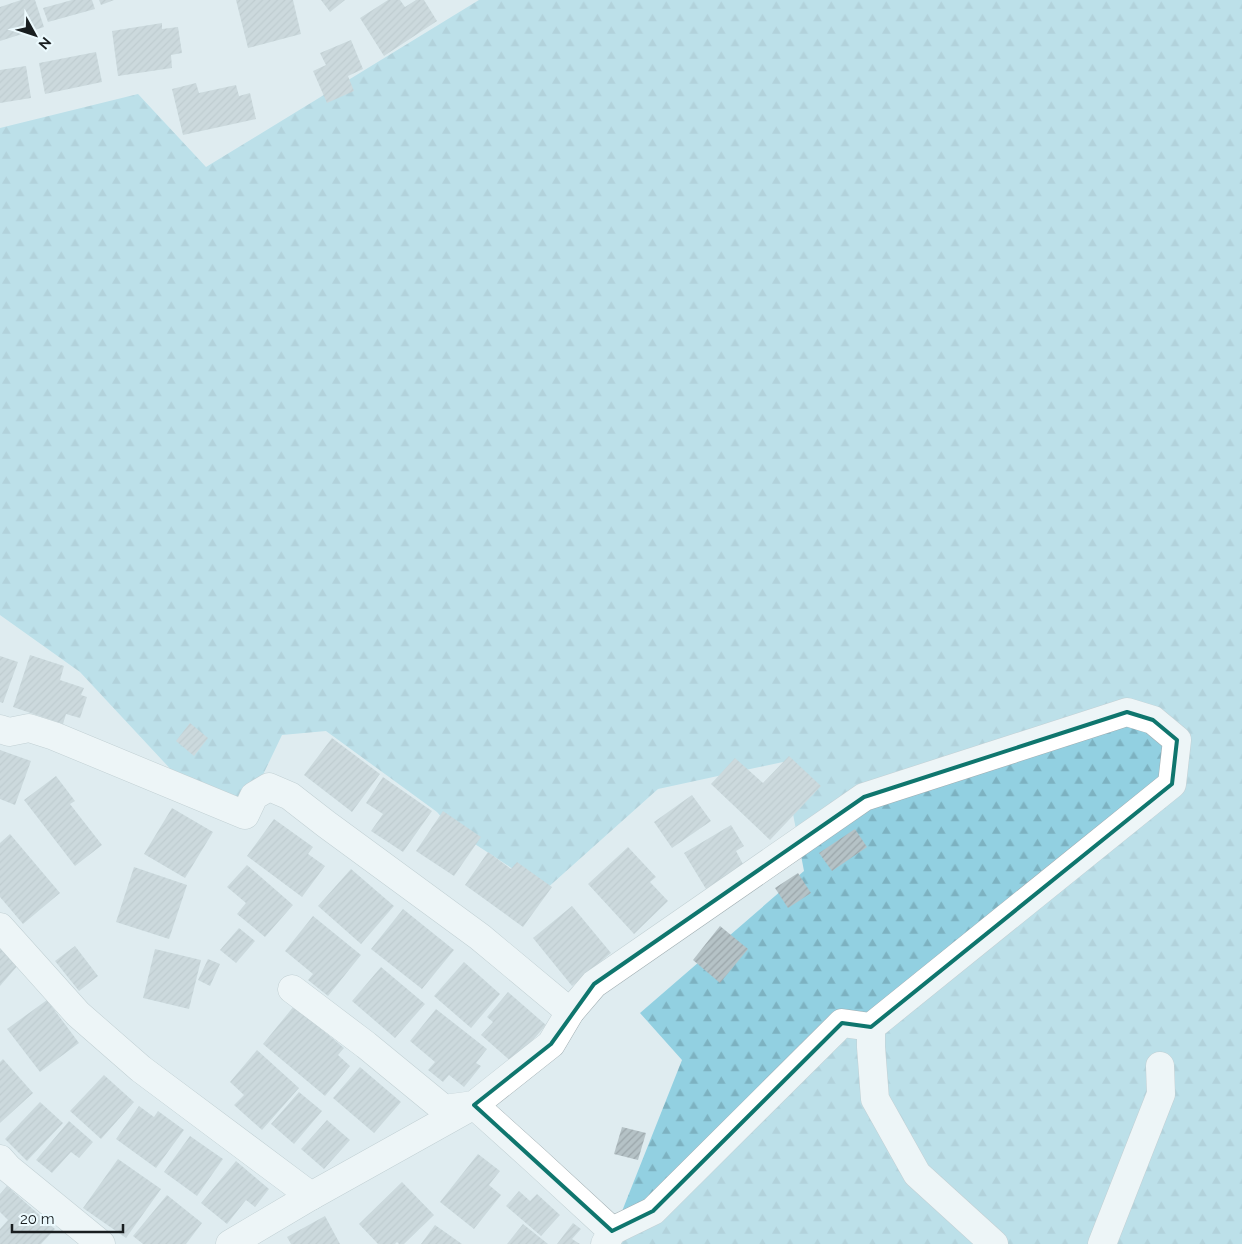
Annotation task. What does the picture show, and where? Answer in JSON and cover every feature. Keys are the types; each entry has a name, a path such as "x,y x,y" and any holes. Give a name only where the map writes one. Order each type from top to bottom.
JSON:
{"street":[{"path":"230,1244 311,1196 474,1105 551,1044 570,1012 594,984 864,797 1127,712 1153,720 1176,740 1172,784 871,1027 842,1023 653,1211 609,1237 535,1160 474,1105 444,1109 366,1045 292,989"},
{"path":"0,729 9,732 29,728 54,736 246,815 254,796 269,787 290,796 480,937 570,1012"},
{"path":"0,927 78,1014 141,1069 311,1196"},
{"path":"871,1027 876,1099 917,1174 994,1244"},
{"path":"1102,1244 1161,1094 1160,1066"},
{"path":"0,1159 8,1168 100,1244"}],"highlighted area":[{"path":"1127,712 1153,720 1177,740 1172,784 871,1027 842,1023 653,1211 612,1231 474,1105 551,1044 594,984 864,797"}],"green space":[{"path":"479,0 1242,0 1242,1244 609,1244 682,1060 640,1013 804,871 783,762 658,789 545,890 452,829 437,812 326,731 282,735 249,804 177,776 80,672 0,615 0,128 138,94 206,167"}],"building":[{"path":"21,0 35,0 44,27 0,41 0,7"},
{"path":"72,0 92,0 95,9 48,22 43,8"},
{"path":"99,0 114,0 101,5"},
{"path":"236,0 293,0 301,34 248,48"},
{"path":"321,0 345,0 330,12"},
{"path":"388,0 400,0 405,7 416,0 424,0 437,21 384,56 360,18"},
{"path":"162,23 162,29 178,27 182,53 171,55 172,68 118,76 112,31"},
{"path":"351,40 363,69 348,76 354,91 327,103 313,71 326,65 320,53"},
{"path":"96,52 102,82 45,94 39,63"},
{"path":"26,66 31,98 0,103 0,70"},
{"path":"196,83 199,93 236,85 239,96 250,93 256,119 183,135 172,89"},
{"path":"30,655 64,666 60,680 84,688 81,695 87,697 80,718 66,714 63,724 13,707"},
{"path":"0,656 18,662 3,703 0,702"},
{"path":"190,723 208,738 194,756 176,741"},
{"path":"332,738 380,774 352,812 304,775"},
{"path":"0,750 31,761 15,805 0,799"},
{"path":"789,756 821,786 770,840 711,784 735,758 763,783"},
{"path":"56,776 75,801 70,804 102,845 75,866 24,800"},
{"path":"383,777 432,811 403,852 371,831 383,814 366,803"},
{"path":"692,795 711,821 672,848 654,822"},
{"path":"172,808 213,832 185,878 144,854"},
{"path":"443,811 481,837 454,876 416,851"},
{"path":"274,819 313,847 308,854 325,866 302,897 247,856"},
{"path":"731,825 744,846 736,851 744,866 706,889 684,853"},
{"path":"855,829 867,847 832,871 819,853"},
{"path":"10,834 60,893 23,924 0,897 0,843"},
{"path":"628,847 656,877 650,882 668,901 634,934 588,884"},
{"path":"488,852 511,869 517,862 552,887 523,927 465,885"},
{"path":"247,865 293,905 265,937 237,914 246,903 227,887"},
{"path":"134,867 187,885 169,939 116,922"},
{"path":"351,869 394,906 361,944 318,906"},
{"path":"798,873 811,893 788,908 775,888"},
{"path":"572,906 611,953 572,986 533,938"},
{"path":"403,909 454,950 422,989 371,949"},
{"path":"313,916 361,955 328,996 308,980 313,974 285,951"},
{"path":"720,926 748,949 720,983 693,960"},
{"path":"239,928 255,941 236,963 220,950"},
{"path":"75,946 98,976 79,991 55,961"},
{"path":"0,948 19,964 0,986"},
{"path":"155,949 201,960 189,1009 143,998"},
{"path":"208,959 220,964 210,986 198,980"},
{"path":"464,962 500,994 471,1028 434,996"},
{"path":"381,967 425,1004 395,1038 352,1001"},
{"path":"508,992 546,1025 513,1063 481,1035 493,1022 487,1017"},
{"path":"47,1000 79,1043 40,1072 7,1029"},
{"path":"294,1006 344,1048 338,1055 350,1066 325,1096 263,1044"},
{"path":"436,1009 487,1049 476,1063 481,1066 464,1087 449,1075 443,1082 428,1070 435,1062 410,1041"},
{"path":"257,1050 299,1088 262,1130 234,1105 244,1095 230,1082"},
{"path":"3,1059 33,1093 0,1123 0,1062"},
{"path":"360,1067 401,1102 374,1133 333,1098"},
{"path":"104,1075 134,1102 101,1139 70,1111"},
{"path":"299,1092 322,1111 294,1144 271,1124"},
{"path":"40,1102 63,1123 27,1161 5,1139"},
{"path":"139,1106 154,1117 158,1111 184,1130 156,1168 116,1139"},
{"path":"327,1120 350,1140 324,1169 301,1149"},
{"path":"69,1121 93,1142 79,1158 71,1152 52,1173 36,1160"},
{"path":"622,1127 646,1133 638,1160 614,1154"},
{"path":"190,1136 223,1159 197,1196 164,1172"},
{"path":"478,1154 500,1171 489,1185 501,1195 474,1229 440,1202"},
{"path":"118,1159 161,1189 126,1238 83,1208"},
{"path":"236,1161 269,1189 255,1207 246,1200 227,1224 201,1203"},
{"path":"402,1182 434,1215 404,1244 397,1242 395,1244 378,1244 359,1224"},
{"path":"7,1186 55,1229 41,1244 0,1244 0,1229 8,1220 0,1212 0,1194"},
{"path":"519,1191 530,1201 537,1194 560,1215 541,1236 506,1206"},
{"path":"167,1195 202,1223 186,1244 143,1244 133,1236"},
{"path":"325,1216 340,1244 291,1244 287,1237"},
{"path":"573,1223 581,1229 572,1239 580,1244 557,1244"},
{"path":"523,1224 548,1244 507,1244"},
{"path":"435,1225 462,1244 421,1244"}]}
